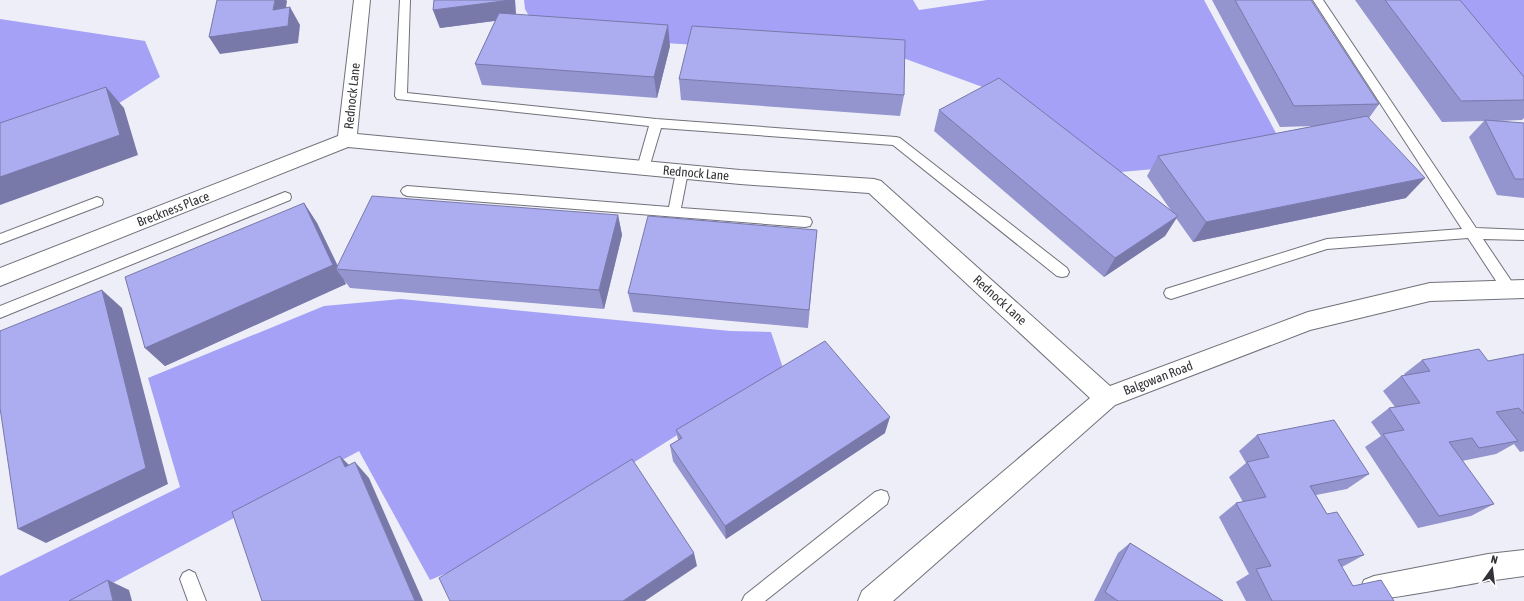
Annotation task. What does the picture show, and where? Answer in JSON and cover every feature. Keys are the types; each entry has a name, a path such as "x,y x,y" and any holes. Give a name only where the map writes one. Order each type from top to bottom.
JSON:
{"street":[{"name":"Rednock Lane","path":"362,0 347,140 682,172 874,186 1107,398"},
{"name":"Breckness Place","path":"0,277 347,140"},
{"name":"Balgowan Road","path":"872,601 1107,398 1308,321 1430,292 1519,291"},
{"path":"1374,590 1488,567 1524,563"}],"lane":[{"path":"405,0 401,96 656,123 896,141 1062,272"},
{"path":"1318,0 1472,233 1519,291"},
{"path":"643,168 656,123"},
{"path":"674,212 682,172"},
{"path":"407,191 805,222"},
{"path":"0,312 285,197"},
{"path":"0,239 97,202"},
{"path":"1171,292 1327,244 1472,233 1524,235"},
{"path":"751,601 881,498"},
{"path":"189,579 196,601"}],"shaded area":[{"path":"524,0 913,0 919,10 987,0 1204,0 1276,133 1266,147 1166,168 1098,174 991,90 903,58 539,34 525,9"},
{"path":"1433,0 1524,0 1524,112"},
{"path":"0,19 145,41 160,77 110,109 0,147"},
{"path":"401,299 730,331 771,332 783,368 483,558 430,580 359,451 79,601 0,601 0,576 180,487 148,378 324,306"}],"building":[{"path":"217,0 275,0 273,10 290,7 288,26 209,37"},
{"path":"434,0 511,0 433,10"},
{"path":"1235,0 1311,0 1379,104 1294,106"},
{"path":"1385,0 1460,0 1524,77 1524,100 1461,101"},
{"path":"499,13 668,25 654,77 475,64"},
{"path":"692,26 905,40 904,95 679,79"},
{"path":"999,78 1178,216 1115,258 939,110"},
{"path":"106,87 120,135 0,177 0,123"},
{"path":"1367,116 1425,178 1206,222 1158,156"},
{"path":"1485,120 1524,123 1524,179 1515,179"},
{"path":"372,196 618,215 599,290 336,269"},
{"path":"304,203 333,265 145,348 125,277"},
{"path":"648,216 817,230 809,310 628,293"},
{"path":"102,290 146,468 18,529 0,408 0,331"},
{"path":"825,341 890,417 725,526 670,445 682,438 676,430"},
{"path":"1479,349 1488,361 1524,354 1524,414 1519,408 1496,412 1518,441 1479,448 1472,438 1449,442 1494,504 1439,516 1383,434 1404,430 1389,408 1420,403 1401,376 1430,371 1422,360"},
{"path":"1334,420 1369,474 1310,486 1327,514 1337,512 1364,555 1338,560 1353,586 1381,580 1394,601 1272,601 1256,569 1271,566 1236,503 1266,497 1247,462 1269,457 1257,435"},
{"path":"340,456 345,467 355,462 415,601 262,601 232,512"},
{"path":"632,459 694,553 623,601 450,601 439,578"},
{"path":"1130,543 1223,601 1118,601 1105,592"},
{"path":"108,580 113,601 69,601"}]}
